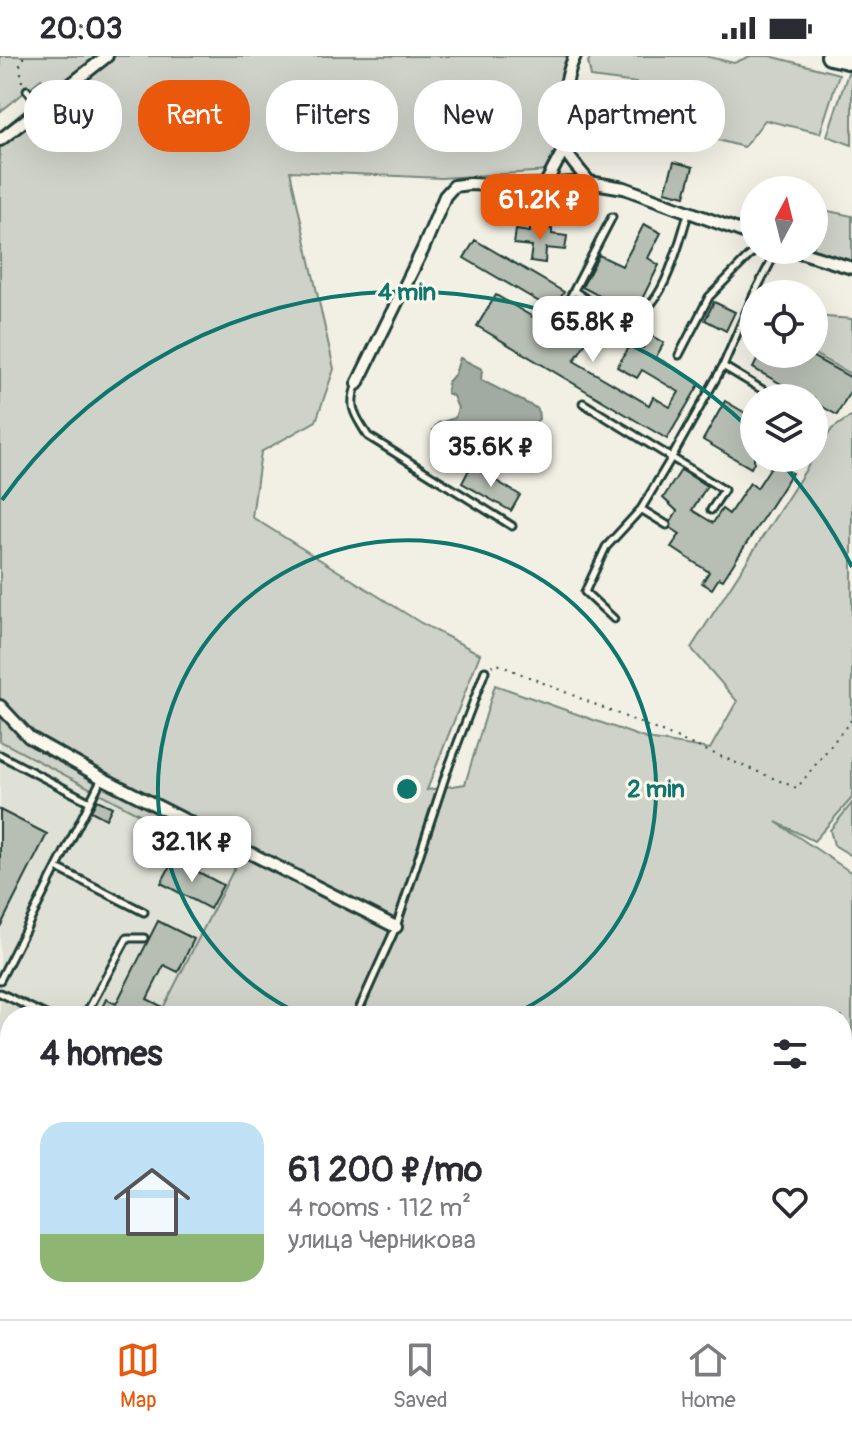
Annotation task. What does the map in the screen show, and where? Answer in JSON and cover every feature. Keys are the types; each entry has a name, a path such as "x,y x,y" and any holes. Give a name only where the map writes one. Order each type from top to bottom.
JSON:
{"main road":[{"path":"830,56 852,61"}],"street":[{"path":"75,80 107,56"},
{"path":"565,80 575,56"},
{"path":"0,140 24,120"},
{"path":"546,183 562,152"},
{"path":"566,152 589,182"},
{"path":"357,384 423,249 445,196 454,186 589,182 624,188 740,231"},
{"path":"828,261 852,268"},
{"path":"0,706 29,737 102,778 396,927"}],"lane":[{"path":"574,291 616,316 628,318 650,309 669,271 689,213"},
{"path":"558,321 612,217"},
{"path":"679,355 709,297 741,264"},
{"path":"614,619 585,592 606,547 641,509 672,457 723,366 740,327"},
{"path":"723,366 753,384"},
{"path":"357,384 352,398 354,413 368,436 512,526"},
{"path":"583,403 724,490 711,510"},
{"path":"641,509 667,525"},
{"path":"360,1006 396,927 446,774 485,671"},
{"path":"0,755 90,802"},
{"path":"0,980 102,778"},
{"path":"57,868 144,912"},
{"path":"90,1006 127,938 144,938"},
{"path":"0,993 27,1006"}],"path":[{"path":"24,56 20,75 24,84"},
{"path":"485,671 495,663 797,788 852,719"}],"shaded area":[{"path":"0,56 581,56 571,80 538,80 538,152 557,152 549,171 441,178 290,171 334,369 316,421 261,452 252,517 421,623 480,654 427,790 465,784 495,685 647,739 710,749 737,701 691,648 804,472 828,472 828,435 832,429 852,418 852,798 814,841 776,822 852,873 852,1006 164,1006 236,865 0,741 0,131 24,111 24,152 122,152 122,80 24,80 24,93 0,112"},
{"path":"591,56 705,56 734,63 750,56 770,56 839,74 820,133 765,120 744,147 725,142 725,80 614,80 591,77 588,62"},
{"path":"848,73 852,74 852,145 827,136"},
{"path":"828,211 852,216 852,264 828,257"},
{"path":"828,317 852,319 852,375 828,362"},
{"path":"460,358 482,369 481,380 538,409 539,419 533,424 524,424 511,442 512,451 532,452 541,460 539,468 531,473 507,460 489,460 473,449 448,441 441,432 433,430 438,423 455,418 458,408 453,396 447,393 448,382 455,374"},
{"path":"0,741 236,865 164,1006 0,1006"},
{"path":"852,803 852,856 834,845 830,830"}],"building":[{"path":"674,162 693,167 685,196 665,191"},
{"path":"644,224 661,233 648,258 659,265 639,305 635,303 629,311 582,287 599,255 622,266"},
{"path":"530,227 552,229 552,234 567,236 565,250 546,248 545,263 530,261 532,246 514,244 516,230 530,232"},
{"path":"475,240 564,292 553,310 464,258"},
{"path":"496,295 573,341 597,320 606,330 589,344 587,341 574,361 649,405 653,397 670,407 679,392 642,370 637,378 617,367 632,342 643,348 650,335 664,343 656,357 700,383 667,439 477,326"},
{"path":"714,302 735,312 726,331 705,320"},
{"path":"828,365 852,378 852,388 837,415 828,410 828,384 781,384 753,368 828,368"},
{"path":"725,401 740,410 740,462 703,440"},
{"path":"471,466 520,495 511,511 462,483"},
{"path":"681,470 707,486 692,510 713,523 722,509 729,514 750,483 757,488 767,472 792,473 723,580 719,578 712,589 702,583 709,572 671,547 680,534 671,528 677,511 663,498"},
{"path":"97,800 112,807 106,819 91,811"},
{"path":"0,810 47,834 0,927"},
{"path":"174,859 223,885 210,909 161,883"},
{"path":"158,921 194,939 178,972 164,965 147,999 161,1006 103,1006 106,999 116,1004"}]}
